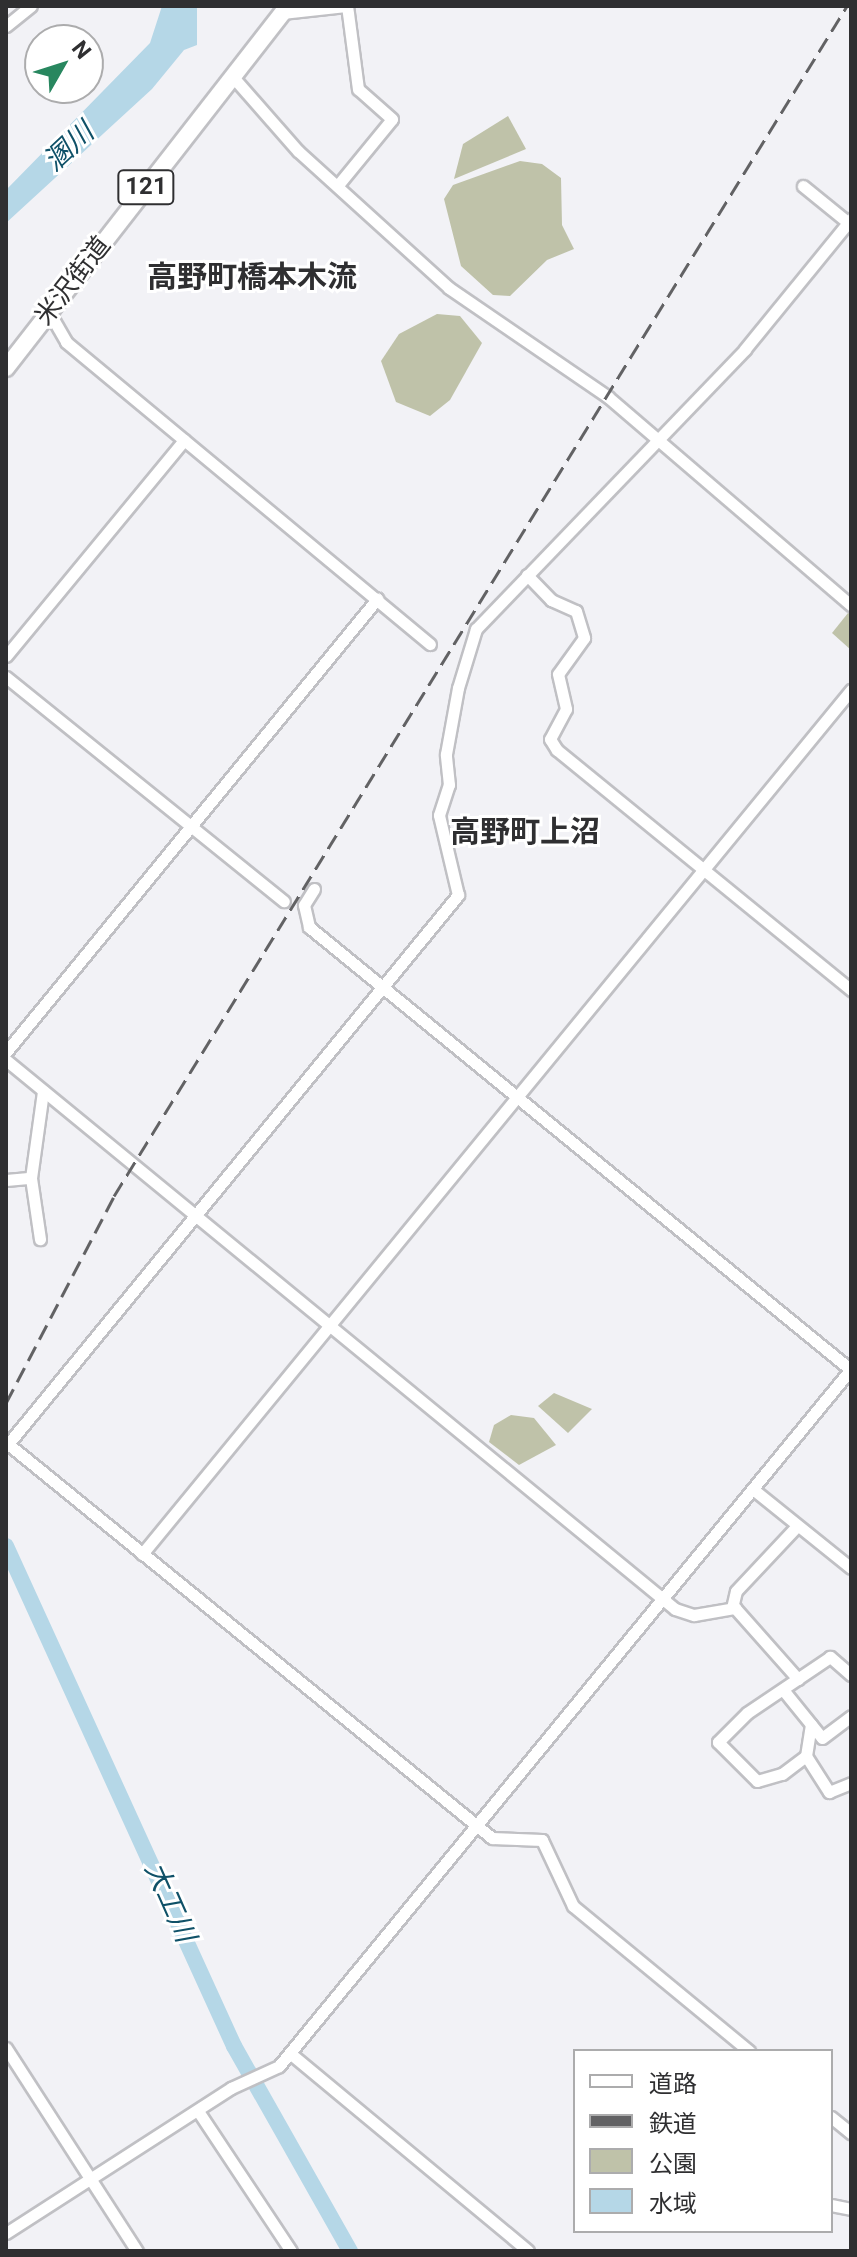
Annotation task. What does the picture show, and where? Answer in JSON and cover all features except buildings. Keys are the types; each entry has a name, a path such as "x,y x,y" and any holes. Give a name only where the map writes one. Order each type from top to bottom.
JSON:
{"highway":[{"name":"米沢街道","path":"6,368 285,10"}],"street":[{"path":"6,26 31,6"},
{"path":"285,10 347,6 358,89 392,119 338,185"},
{"path":"233,77 338,185 449,288 658,440 851,605"},
{"path":"747,2049 571,1903 542,1840 499,1842 8,1444 458,895 439,815 458,688 476,629 745,349 850,222 803,186"},
{"path":"49,312 66,342 430,644"},
{"path":"6,656 184,440"},
{"path":"527,575 551,600 576,611 584,638 558,674 565,719 550,739 851,990"},
{"path":"6,1052 377,599"},
{"path":"6,677 284,901"},
{"path":"142,1554 851,690"},
{"path":"6,2233 243,2083 279,2066 291,2054 851,1369 309,927 304,905 314,889"},
{"path":"6,1060 664,1599 694,1615 732,1608"},
{"path":"40,1239 31,1178 43,1091"},
{"path":"6,1180 31,1178"},
{"path":"754,1490 851,1568"},
{"path":"732,1608 736,1591 797,1526"},
{"path":"732,1608 798,1679"},
{"path":"806,1756 782,1774 757,1781 719,1745 747,1713 784,1691 830,1657 851,1675"},
{"path":"784,1691 827,1738 851,1716"},
{"path":"811,1724 806,1756 829,1792 851,1783"},
{"path":"6,2048 137,2251"},
{"path":"291,2054 528,2251"},
{"path":"198,2111 291,2251"},
{"path":"833,2119 851,2133"}],"green space":[{"path":"508,116 526,149 454,179 463,144"},
{"path":"520,161 542,164 561,178 562,225 574,249 547,260 510,296 493,295 461,266 444,199 453,185"},
{"path":"437,314 460,316 482,343 450,400 430,416 396,402 381,361 399,334"},
{"path":"848,613 851,614 851,650 832,633"},
{"path":"554,1393 592,1409 568,1433 538,1406"},
{"path":"511,1415 534,1418 556,1445 519,1465 489,1442 494,1425"}],"water":[{"name":"溷川","path":"162,6 197,6 197,45 184,50 152,89 6,223 6,190 90,104 104,104 104,90 150,43"}],"waterway":[{"name":"大工川","path":"6,1546 234,2046 350,2251"}],"railway":[{"path":"6,1403 114,1196 847,6"}],"district":[{"name":"高野町橋本木流","path":"252,277"},
{"name":"高野町上沼","path":"525,832"}]}
